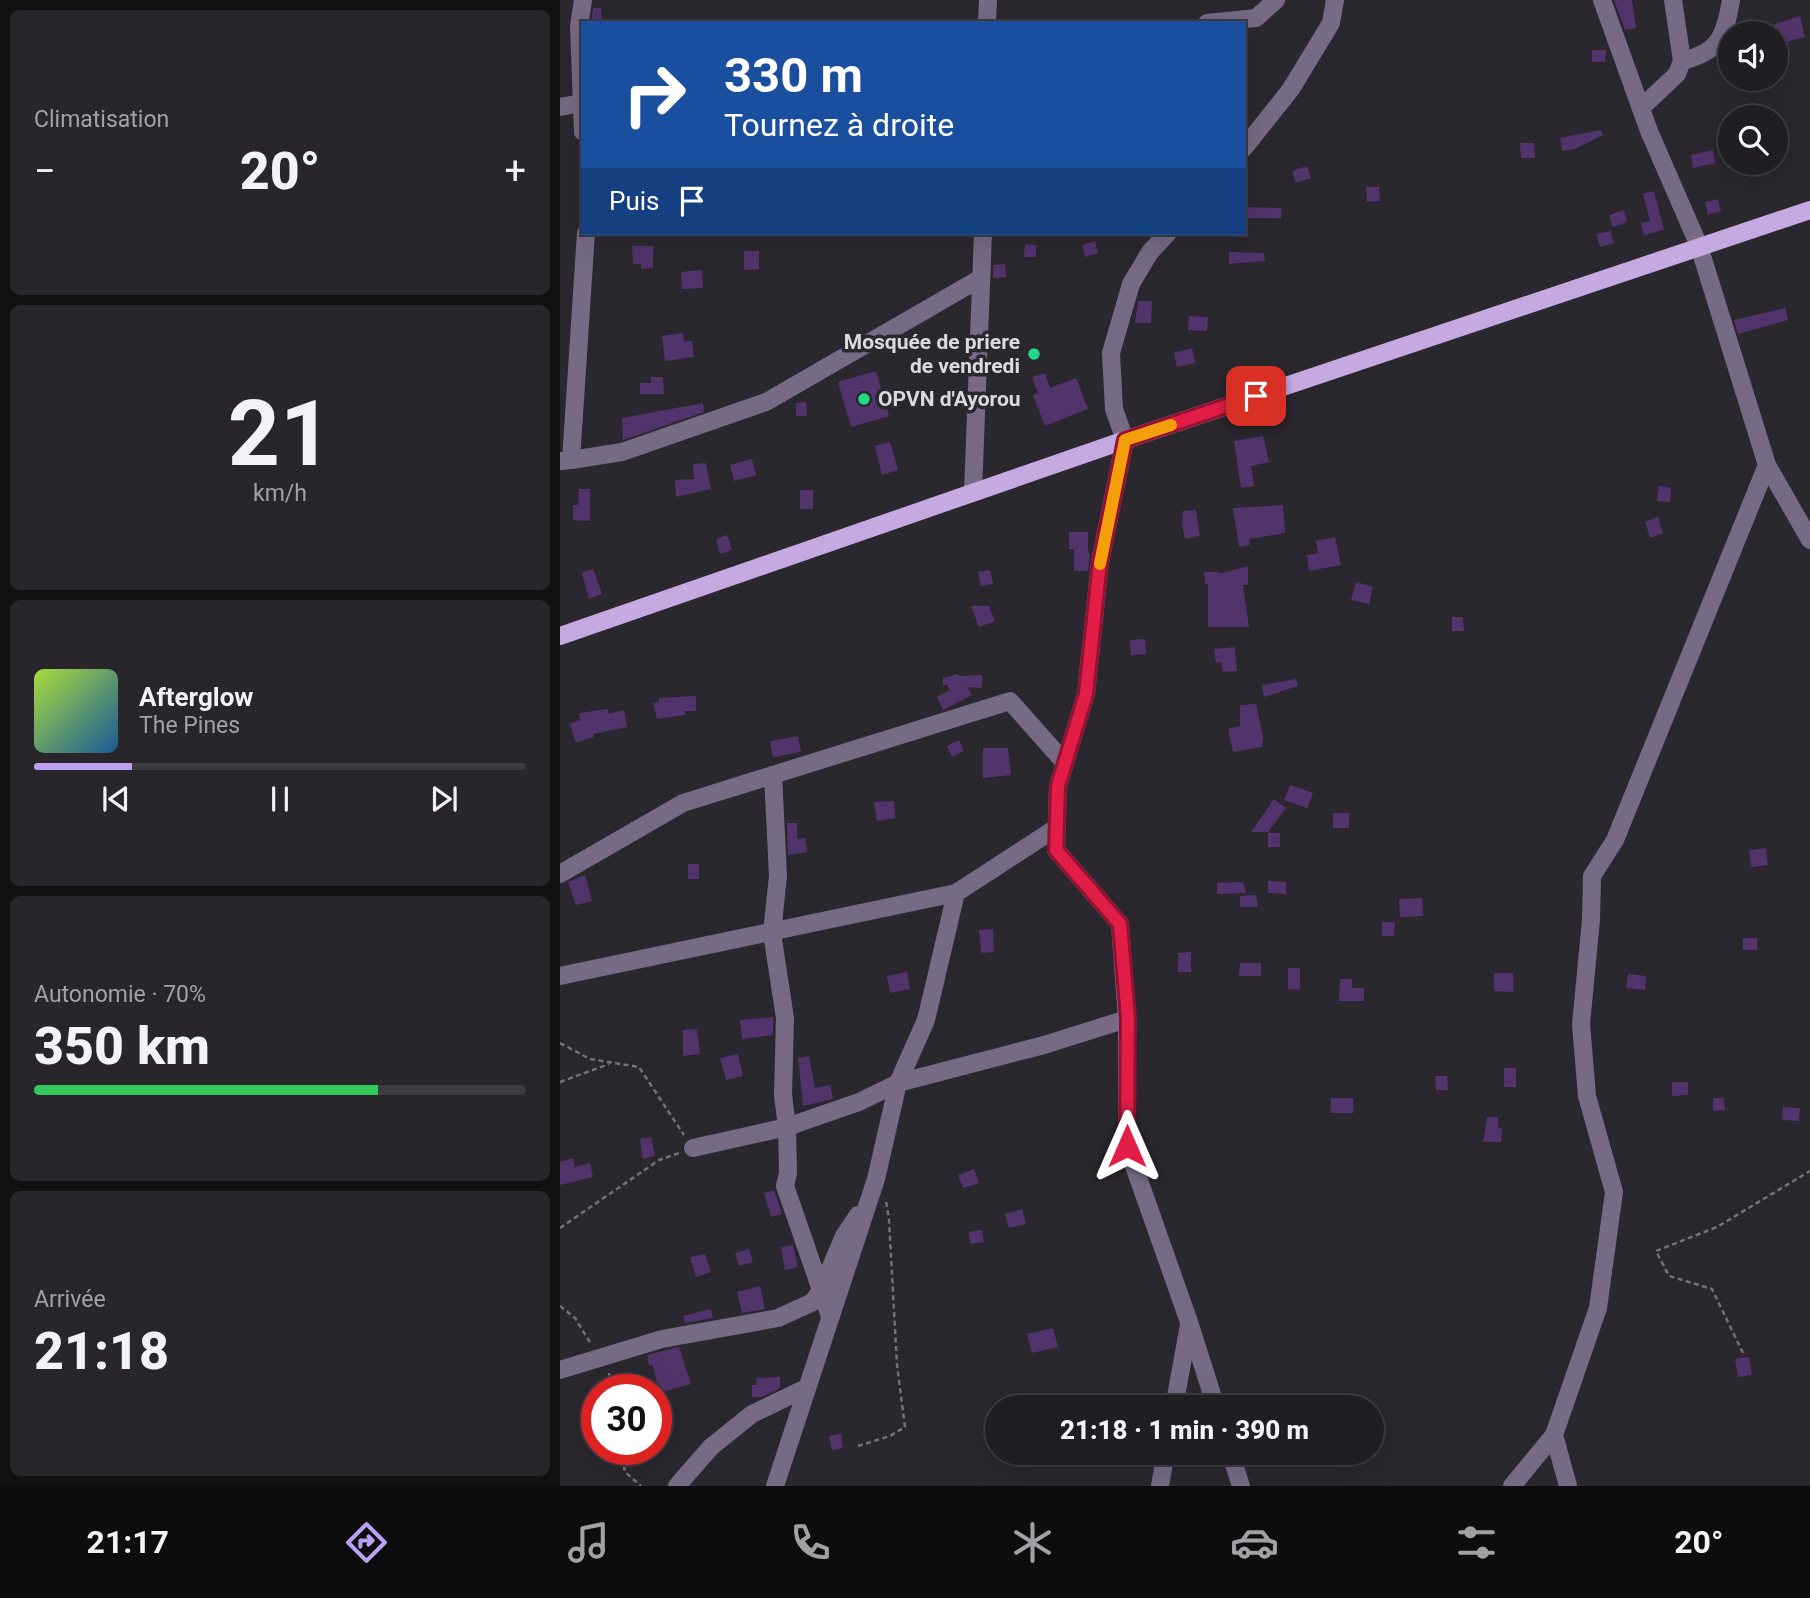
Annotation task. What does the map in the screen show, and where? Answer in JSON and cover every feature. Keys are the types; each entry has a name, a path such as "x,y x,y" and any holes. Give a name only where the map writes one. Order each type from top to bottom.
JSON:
{"main road":[{"path":"560,636 1125,440 1810,210"}],"street":[{"path":"581,77 579,26 583,0"},
{"path":"987,21 988,0"},
{"path":"1227,21 1256,18 1276,0"},
{"path":"1246,145 1291,89 1318,45 1331,23 1335,0"},
{"path":"1602,0 1641,108 1699,246 1767,465 1810,540"},
{"path":"1641,108 1677,74 1682,61 1673,0"},
{"path":"1682,61 1702,57 1725,32 1731,0"},
{"path":"560,107 581,103"},
{"path":"586,235 566,461 622,452 766,402 981,278"},
{"path":"973,492 983,235"},
{"path":"1166,235 1150,252 1131,284 1111,354 1114,409 1125,440 1100,562 1086,694 1058,786 1056,850 1120,924 1128,1018 1127,1146 1212,1395"},
{"path":"1513,1486 1554,1434 1598,1308 1614,1192 1587,1096 1581,1024 1591,920 1592,876 1615,839 1767,465"},
{"path":"560,874 683,803 1010,701 1065,764"},
{"path":"773,775 778,876 772,933 785,1018 783,1095 789,1173 785,1186 830,1317"},
{"path":"560,975 956,893 1056,828"},
{"path":"775,1486 830,1317 878,1196 898,1083 926,1020 956,893"},
{"path":"693,1148 787,1127 859,1102 898,1083 1044,1045 1128,1018"},
{"path":"560,1370 662,1339 778,1318 813,1302 845,1236 878,1196"},
{"path":"1176,1395 1189,1322"},
{"path":"677,1486 711,1447 752,1414 806,1388"},
{"path":"1554,1434 1568,1486"},
{"path":"1160,1486 1164,1465"},
{"path":"1234,1465 1241,1486"}],"path":[{"path":"560,1043 590,1059 639,1067 693,1148 659,1160 560,1228"},
{"path":"560,1082 613,1063"},
{"path":"1742,1353 1712,1289 1669,1276 1656,1251 1717,1227 1810,1171"},
{"path":"858,1447 890,1436 905,1427 897,1365 889,1220 878,1196"},
{"path":"624,1465 625,1472 641,1486"}],"building":[{"path":"1614,0 1632,0 1636,28 1625,30"},
{"path":"593,8 601,8 602,21 591,21"},
{"path":"1800,16 1805,37 1788,42 1788,21 1785,21"},
{"path":"1592,50 1606,50 1605,62 1592,62"},
{"path":"1601,130 1603,135 1575,149 1562,151 1560,138"},
{"path":"1520,143 1534,143 1535,158 1521,158"},
{"path":"1713,150 1715,163 1693,168 1691,155"},
{"path":"1307,166 1311,178 1296,183 1292,171"},
{"path":"1366,187 1379,187 1380,201 1367,202"},
{"path":"1654,191 1664,230 1644,235 1641,223 1650,221 1643,194"},
{"path":"1718,199 1721,211 1708,215 1705,202"},
{"path":"1246,207 1281,208 1281,218 1246,218"},
{"path":"1624,210 1627,222 1613,227 1609,215"},
{"path":"1610,231 1614,243 1600,247 1596,234"},
{"path":"1095,241 1098,253 1085,257 1082,245"},
{"path":"1025,244 1036,245 1036,257 1024,257"},
{"path":"632,246 653,246 653,268 641,269 641,264 633,264"},
{"path":"744,251 759,251 759,269 744,270"},
{"path":"1229,252 1264,253 1265,261 1229,264"},
{"path":"1005,264 1006,277 993,278 993,265"},
{"path":"702,270 703,288 682,289 681,272"},
{"path":"1138,301 1152,301 1151,323 1135,323"},
{"path":"1785,308 1788,320 1738,334 1734,320"},
{"path":"1189,316 1208,317 1207,331 1188,330"},
{"path":"683,333 684,342 692,341 694,357 665,361 662,336"},
{"path":"1192,348 1195,363 1177,367 1174,353"},
{"name":"OPVN d'Ayorou","path":"876,371 889,416 851,427 838,382"},
{"path":"1045,373 1050,388 1076,378 1088,409 1045,426 1033,395 1038,393 1032,377"},
{"path":"651,377 663,377 664,394 640,394 640,383 651,383"},
{"path":"806,402 807,416 796,416 796,403"},
{"path":"703,403 704,412 623,440 622,418"},
{"path":"1263,436 1269,462 1251,466 1254,486 1241,488 1234,441"},
{"path":"890,442 898,470 882,475 875,446"},
{"path":"752,459 756,475 734,481 730,465"},
{"path":"706,463 711,489 676,497 675,480 694,479 693,464"},
{"path":"1659,486 1671,488 1670,502 1657,501"},
{"path":"579,489 590,489 590,521 573,520 573,505 578,505"},
{"path":"800,490 813,490 813,509 800,509"},
{"path":"1283,505 1285,533 1249,539 1250,545 1239,547 1233,508"},
{"path":"1196,510 1200,536 1185,539 1183,511"},
{"path":"1658,517 1663,533 1650,538 1645,522"},
{"path":"1069,532 1088,532 1088,571 1074,571 1074,549 1069,549"},
{"path":"727,535 732,550 720,554 716,539"},
{"path":"1335,537 1341,565 1309,571 1307,555 1318,553 1316,541"},
{"path":"1248,566 1248,585 1243,585 1249,627 1208,627 1208,584 1205,584 1204,572 1219,574"},
{"path":"593,569 602,594 589,599 582,573"},
{"path":"990,570 993,584 981,586 978,572"},
{"path":"1356,582 1373,587 1369,604 1351,600"},
{"path":"971,606 989,606 995,621 979,627"},
{"path":"1452,617 1463,617 1464,631 1452,631"},
{"path":"1145,639 1146,654 1131,655 1130,640"},
{"path":"1235,647 1237,671 1223,672 1221,662 1216,663 1214,649"},
{"path":"958,674 982,675 982,688 967,687 972,695 943,710 937,697 950,690 947,685 943,685 943,678"},
{"path":"1296,679 1298,686 1264,697 1262,685"},
{"path":"696,696 696,711 685,711 685,715 657,719 653,703 659,702 659,698"},
{"path":"1256,704 1263,736 1262,747 1233,752 1228,729 1240,726 1240,705"},
{"path":"608,709 609,714 624,710 627,727 593,734 594,737 576,743 570,724 580,720 579,713"},
{"path":"798,736 801,752 773,757 770,741"},
{"path":"959,740 964,751 952,757 947,746"},
{"path":"983,748 1008,748 1011,775 983,778"},
{"path":"1290,785 1313,793 1307,808 1284,800"},
{"path":"1274,799 1286,808 1268,832 1251,832"},
{"path":"894,801 895,818 877,821 874,802"},
{"path":"1333,813 1349,813 1349,828 1333,828"},
{"path":"787,823 797,823 797,839 805,838 807,852 788,855"},
{"path":"1268,833 1280,833 1280,847 1268,847"},
{"path":"1766,848 1768,865 1751,867 1749,850"},
{"path":"688,864 699,864 699,879 688,879"},
{"path":"585,875 592,901 576,905 568,882"},
{"path":"1268,881 1286,882 1286,894 1268,893"},
{"path":"1243,882 1246,893 1217,894 1217,883"},
{"path":"1256,895 1258,907 1240,907 1240,896"},
{"path":"1422,898 1423,916 1400,917 1399,899"},
{"path":"1382,922 1395,922 1394,936 1382,936"},
{"path":"993,929 994,952 981,953 979,930"},
{"path":"1743,938 1757,938 1757,950 1743,950"},
{"path":"1191,952 1191,972 1178,972 1178,953"},
{"path":"1240,963 1261,963 1261,976 1239,976"},
{"path":"1288,968 1300,968 1300,990 1288,989"},
{"path":"907,972 910,989 890,993 887,976"},
{"path":"1494,973 1513,973 1513,992 1494,991"},
{"path":"1628,974 1646,976 1645,990 1626,988"},
{"path":"1340,979 1352,979 1352,988 1364,988 1364,1001 1339,1001"},
{"path":"773,1017 773,1035 742,1039 740,1020"},
{"path":"697,1029 700,1054 683,1056 683,1030"},
{"path":"738,1054 743,1076 726,1080 720,1058"},
{"path":"809,1056 815,1088 830,1085 833,1099 803,1106 798,1058"},
{"path":"1504,1068 1516,1068 1516,1087 1504,1087"},
{"path":"1435,1076 1447,1076 1448,1090 1436,1090"},
{"path":"1672,1082 1688,1082 1688,1095 1672,1096"},
{"path":"1331,1098 1353,1098 1353,1113 1330,1113"},
{"path":"1713,1098 1724,1098 1725,1110 1713,1111"},
{"path":"1783,1107 1800,1108 1799,1121 1782,1120"},
{"path":"1487,1117 1498,1117 1498,1128 1502,1128 1501,1142 1483,1142"},
{"path":"651,1137 655,1156 643,1159 640,1139"},
{"path":"573,1158 575,1167 590,1163 593,1177 560,1185 560,1162"},
{"path":"974,1169 979,1183 963,1188 958,1175"},
{"path":"774,1190 782,1214 771,1217 764,1193"},
{"path":"1022,1209 1026,1224 1009,1228 1005,1214"},
{"path":"982,1230 984,1242 970,1244 969,1232"},
{"path":"793,1245 798,1267 785,1270 781,1247"},
{"path":"749,1249 753,1262 739,1266 735,1253"},
{"path":"705,1254 711,1272 696,1277 690,1257"},
{"path":"760,1286 765,1309 742,1313 737,1292"},
{"path":"711,1309 713,1318 685,1323 683,1316"},
{"path":"1053,1328 1058,1347 1032,1353 1027,1334"},
{"path":"679,1347 691,1384 672,1389 672,1374 655,1374 653,1365 649,1366 647,1355"},
{"path":"1749,1357 1752,1375 1738,1377 1735,1359"},
{"path":"780,1377 780,1388 762,1397 752,1397 752,1385 757,1385 756,1378"},
{"path":"841,1434 843,1448 832,1450 829,1436"}],"slow traffic":[{"path":"1100,564 1125,440 1171,425"}],"place":[{"name":"Mosquée de priere de vendredi","path":"1034,354"},
{"name":"OPVN d'Ayorou","path":"864,399"}],"route":[{"path":"1127,1146 1128,1018 1120,924 1056,850 1058,786 1086,694 1100,562 1125,440 1256,396"}]}
